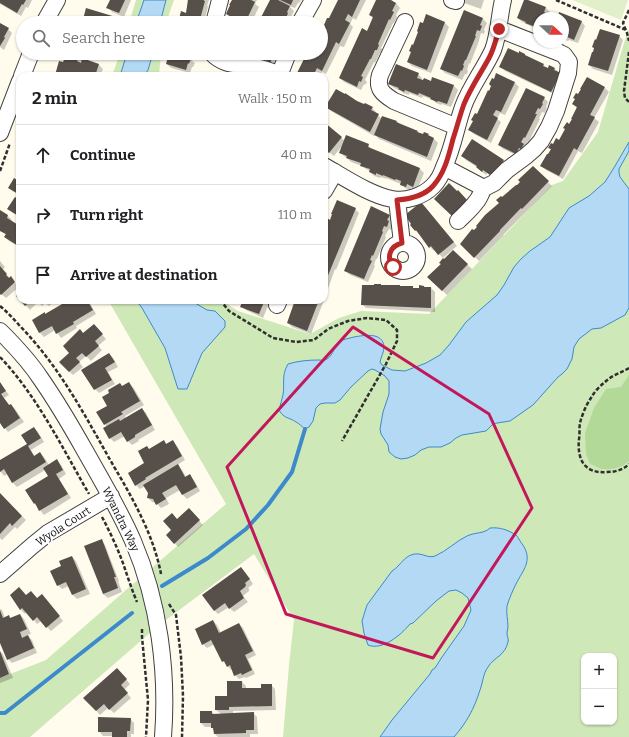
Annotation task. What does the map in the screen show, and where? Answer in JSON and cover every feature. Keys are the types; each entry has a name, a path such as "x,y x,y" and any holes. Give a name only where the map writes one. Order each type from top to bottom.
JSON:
{"street":[{"path":"48,16 57,0"},
{"path":"216,16 220,0"},
{"path":"304,16 313,0"},
{"path":"329,169 369,191 397,200 423,194 434,185 444,168 450,153 469,93 489,59 493,49 499,29 503,0"},
{"path":"405,22 380,75 380,89 385,95 394,101 457,127"},
{"path":"458,221 476,202 484,188 494,183 541,141 556,111 567,80 569,62 560,53 499,29"},
{"path":"24,72 28,60"},
{"path":"221,60 236,65 255,67 270,72"},
{"path":"280,72 285,60"},
{"path":"0,133 16,91"},
{"path":"444,168 484,188"},
{"path":"397,200 402,243"},
{"name":"Wyandra Way","path":"1,333 41,378 111,496 140,558 156,613 163,661 165,709 164,737"},
{"name":"Wyola Court","path":"0,574 48,533 111,496"}],"path":[{"path":"556,0 626,30"},
{"path":"629,10 623,23 629,41"},
{"path":"629,52 624,92 625,98 629,102"},
{"path":"223,304 229,311 274,338 296,342 314,340 328,329 348,321 367,318 386,320 397,330 397,341 386,364 342,441"},
{"path":"0,357 10,367 39,407 89,494 82,498"},
{"path":"629,368 606,380 591,398 580,423 578,446 582,461 586,467 595,471 614,472 629,464"},
{"path":"102,516 123,564 137,604"},
{"path":"168,603 176,615 181,658 183,696 182,737"},
{"path":"142,626 148,700 146,737"}],"highlighted area":[{"path":"353,327 489,414 532,508 433,658 286,614 227,467"}],"green space":[{"path":"136,0 174,0 168,16 131,16"},
{"path":"572,0 628,0 621,20"},
{"path":"629,30 629,737 283,737 294,620 254,554 158,626 30,737 0,737 0,678 46,660 226,504 110,304 227,304 238,311 310,334 339,318 361,311 429,314 552,185 563,181 598,132"},
{"path":"118,60 160,60 159,72 113,72"},
{"path":"629,375 629,461 616,468 602,469 590,464 586,454 585,433 594,408 606,389 621,387"}],"water":[{"path":"144,0 166,0 162,16 138,16"},
{"path":"125,60 151,60 147,72 121,72"},
{"path":"629,142 629,151 619,169 619,173 620,177 629,189 629,308 625,315 601,328 592,329 579,339 574,347 572,359 567,369 533,405 510,421 492,425 486,431 462,435 441,447 429,447 408,458 401,459 395,457 389,452 388,445 381,434 380,429 383,412 389,394 389,381 385,376 375,370 372,369 368,371 340,400 335,403 320,404 316,408 313,421 309,427 305,429 281,413 279,410 284,391 284,376 288,364 303,361 326,360 331,355 337,344 342,340 363,336 377,337 383,342 384,347 380,362 382,365 392,370 405,371 426,363 440,355 466,322 497,295 514,267 521,259 550,237 569,208 589,196 605,182"},
{"path":"139,304 197,304 207,310 215,311 225,321 225,327 202,353 187,389 178,389 165,348"},
{"path":"490,528 504,529 516,535 523,545 527,556 524,570 507,606 507,647 486,670 473,709 463,726 454,737 380,737 392,720 435,668 464,626 471,610 468,598 456,590 449,591 391,641 379,646 373,646 368,645 362,621 367,605 392,571 408,556 418,554 429,557 435,556 467,536 488,530"}],"building":[{"path":"0,0 26,0 17,13 0,3"},
{"path":"110,0 125,0 119,13 106,8"},
{"path":"188,0 205,1 201,16 180,16 181,11 186,13"},
{"path":"232,0 251,0 255,2 248,16 230,16 226,14"},
{"path":"270,0 278,0 290,6 287,16 262,16"},
{"path":"280,0 293,0 291,5"},
{"path":"338,0 360,0 352,17 348,14 345,20 350,23 339,44 336,42 328,59 328,18"},
{"path":"376,0 391,0 396,3 392,11 394,12 390,20 389,19 378,44 377,50 375,50 370,59 361,76 363,77 361,82 359,81 357,87 339,78 362,28 367,31 373,17 369,15"},
{"path":"524,0 528,0 546,7 544,12 533,12 533,26 517,18"},
{"path":"86,8 112,16 84,16"},
{"path":"464,10 483,18 480,25 482,26 480,31 477,30 462,71 461,70 458,76 440,69"},
{"path":"426,14 445,22 427,70 407,62 411,52 409,51 418,32 420,22 423,23"},
{"path":"569,16 582,21 574,40 569,38"},
{"path":"0,23 9,28 0,46"},
{"path":"600,29 620,35 608,71 588,65 594,48 592,47"},
{"path":"508,48 525,54 544,64 543,66 548,68 549,65 555,68 554,70 561,73 551,92 499,67"},
{"path":"64,60 77,60 81,63 82,60 88,60 99,64 96,72 56,72 59,61 63,62"},
{"path":"167,60 190,60 186,70 166,64"},
{"path":"304,60 327,60 322,71 317,68 315,72 298,72"},
{"path":"396,64 419,73 417,78 423,80 424,78 431,81 432,77 454,85 447,104 437,102 419,93 418,95 405,90 404,92 398,89 399,88 388,84"},
{"path":"496,73 515,82 501,112 496,110 493,115 498,118 487,140 468,130 473,121 471,120 475,113 477,114 491,86 489,84 492,78 494,79"},
{"path":"587,77 605,87 590,115 595,117 577,150 574,148 559,176 540,166 551,149 548,148 551,143 553,144 556,138 559,140 565,129 563,128 567,122 569,124 572,119 577,107 572,104 575,99 573,98 576,93 578,94"},
{"path":"526,88 545,97 542,103 543,104 540,109 538,108 535,114 537,114 525,138 524,137 521,142 524,144 521,149 519,148 516,154 498,145"},
{"path":"336,89 357,101 373,107 371,110 379,114 370,132 328,109 328,102"},
{"path":"382,116 397,121 396,122 418,131 417,132 429,134 428,135 434,138 427,157 374,135"},
{"path":"328,125 342,137 329,153 328,152"},
{"path":"346,135 369,144 368,147 420,168 413,187 407,184 406,187 400,185 401,181 369,172 370,169 360,166 361,163 346,158 347,156 339,153"},
{"path":"472,139 504,160 493,177 483,170 482,172 476,167 477,166 461,156"},
{"path":"533,166 549,181 522,209 521,208 474,258 460,244 472,229 474,230 477,227 476,226 485,215 499,203 496,200 517,185 520,182 518,180"},
{"path":"14,178 16,179 16,193 8,188"},
{"path":"449,183 468,201 453,217 434,199"},
{"path":"16,198 16,215 7,209"},
{"path":"337,200 356,208 328,275 328,219 330,220"},
{"path":"421,202 454,242 438,255 431,246 429,248 416,230 415,231 410,225 411,224 405,215"},
{"path":"371,206 390,215 387,220 389,221 387,227 384,226 364,279 344,271"},
{"path":"0,210 8,215 7,218 16,224 16,244 4,237 6,234 0,231"},
{"path":"453,250 468,264 442,291 427,277 441,264 439,263 443,258 444,259"},
{"path":"0,266 7,274 6,275 9,278 11,276 15,282 1,295 0,294"},
{"path":"374,284 413,286 413,288 419,288 419,285 431,287 431,308 361,305 362,285"},
{"path":"62,304 89,304 93,310 73,322 74,324 56,334 52,326 39,333 32,320 45,312 45,314"},
{"path":"241,304 263,304 259,314 240,307"},
{"path":"294,304 317,304 307,331 287,323"},
{"path":"94,324 103,334 95,341 99,346 86,357 82,353 76,358 80,362 69,372 59,362 69,353 63,346 80,329 83,333"},
{"path":"109,353 115,362 105,368 112,380 94,390 81,370"},
{"path":"0,382 6,391 1,394 9,405 11,404 20,418 4,429 0,423"},
{"path":"129,382 140,401 121,412 123,414 104,425 96,412 107,406 102,397 109,393 108,390 120,383 122,386"},
{"path":"142,408 152,425 135,435 135,437 127,442 121,432 109,439 103,428 119,419 120,421"},
{"path":"34,427 41,438 28,446 34,456 40,452 46,462 12,483 4,469 0,472 0,460 27,444 21,435"},
{"path":"164,440 166,444 173,440 182,456 145,478 146,479 135,486 128,473 144,463 138,451 147,446 149,449"},
{"path":"57,459 63,470 56,474 68,494 39,511 25,490 48,476 43,468"},
{"path":"178,464 185,477 190,474 197,487 182,495 176,485 162,493 166,499 156,505 153,499 147,498 148,493 143,485"},
{"path":"0,493 22,516 12,526 10,523 0,534"},
{"path":"189,508 200,520 174,544 166,535 171,530 163,521 172,513 177,519"},
{"path":"102,539 116,577 114,577 118,588 103,594 84,546"},
{"path":"72,556 86,589 72,595 66,582 57,586 50,571 61,566 59,561"},
{"path":"241,567 250,579 245,583 245,587 240,591 244,598 229,609 225,603 214,611 202,595"},
{"path":"19,587 26,595 31,591 37,598 42,594 60,616 46,628 37,617 33,621 22,608 20,610 10,595"},
{"path":"0,610 3,618 9,615 10,618 20,614 27,629 20,632 22,638 28,635 34,648 7,660 0,643"},
{"path":"213,620 219,633 239,623 253,651 245,655 252,670 242,675 241,673 234,676 230,665 227,667 224,661 222,662 211,640 202,645 195,629"},
{"path":"0,651 9,674 0,678"},
{"path":"117,668 127,679 121,685 128,693 109,710 104,704 96,711 83,698"},
{"path":"227,681 242,681 242,688 261,688 261,684 272,684 272,706 229,707 229,710 215,710 215,696 227,696"},
{"path":"200,711 212,711 212,714 254,712 254,730 246,730 246,733 214,734 213,728 211,728 211,723 200,723"},
{"path":"98,717 131,718 130,731 127,731 127,737 112,737 112,732 98,732"}],"waterway":[{"path":"162,586 208,558 246,529 268,505 292,472 305,429"},
{"path":"0,713 5,713 132,613"}],"route":[{"path":"393,267 389,259 391,250 398,244 402,243 397,200 405,200 423,194 438,180 450,153 469,93 489,59 499,29"}]}
